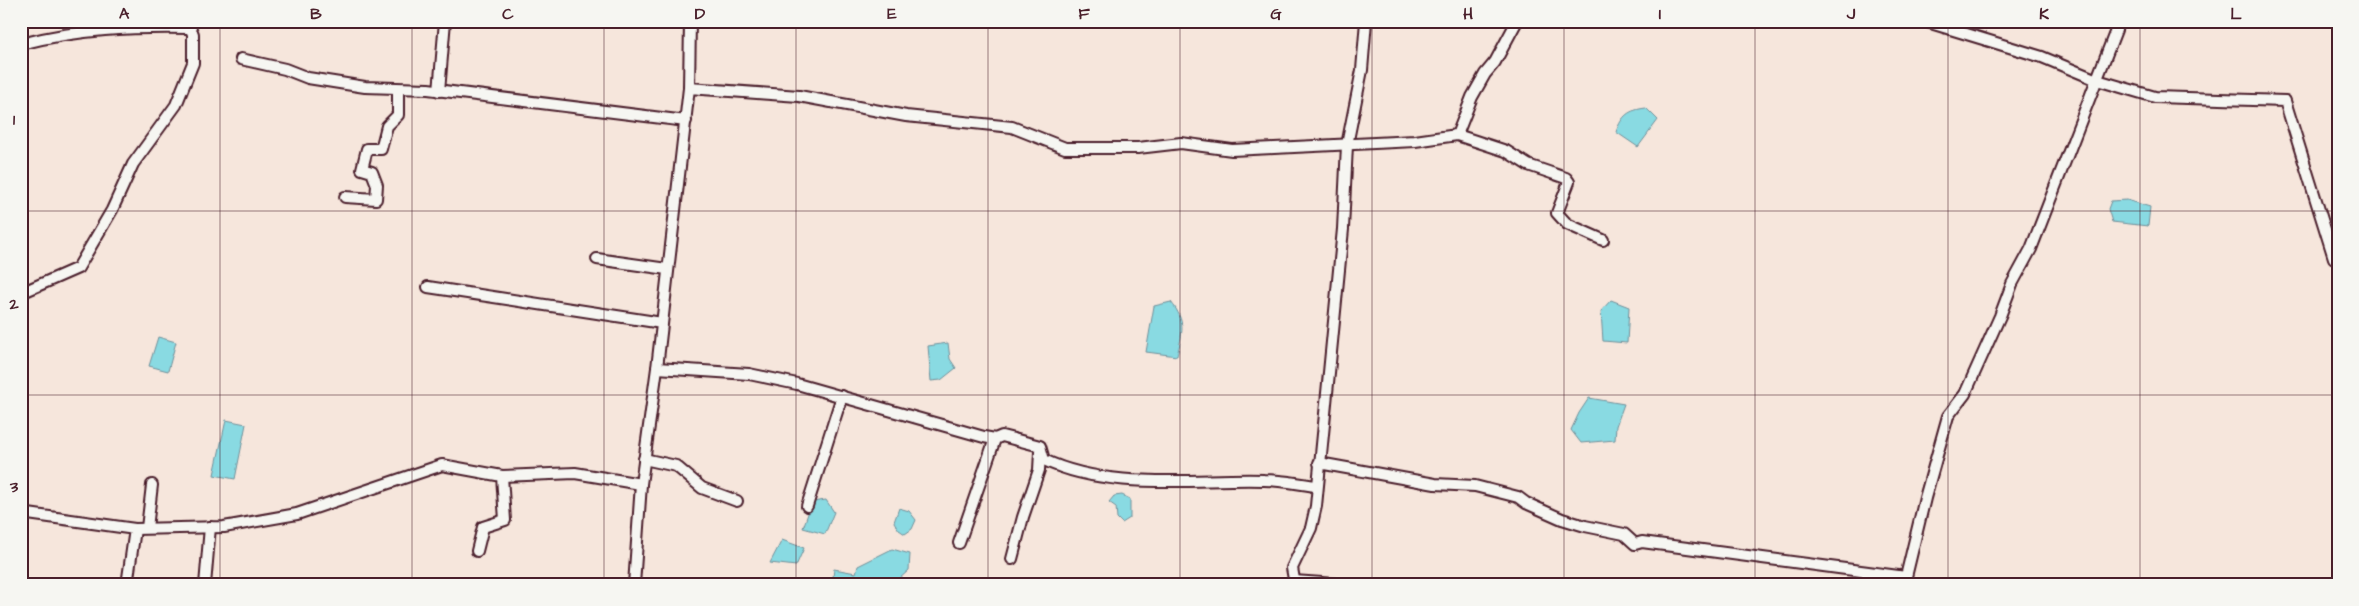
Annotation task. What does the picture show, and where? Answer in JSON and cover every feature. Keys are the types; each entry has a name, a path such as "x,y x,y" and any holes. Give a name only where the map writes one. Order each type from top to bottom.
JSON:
{"street":[{"path":"439,91 445,21"},
{"path":"634,585 641,484 657,368 667,269 686,121 689,88 690,21"},
{"path":"1350,585 1294,583 1292,568 1311,528 1316,506 1343,229 1347,145 1362,70 1366,21"},
{"path":"1457,135 1472,96 1484,74 1495,62 1517,21"},
{"path":"1924,21 2042,57 2097,80 2155,98 2285,101 2334,258 2338,257"},
{"path":"1319,463 1435,484 1475,486 1510,494 1562,518 1585,526 1624,534 1635,544 1642,542 1755,555 1905,581 1948,416 1965,394 2000,316 2012,284 2031,249 2116,30 2117,21"},
{"path":"21,44 91,30 188,25 193,34 193,63 176,105 133,164 112,210 78,268 21,293"},
{"path":"241,59 285,69 308,78 365,87 428,89 686,121"},
{"path":"689,88 799,96 906,116 1012,127 1064,148 1138,148 1182,144 1232,150 1416,141 1457,135 1506,150 1528,165 1566,178 1570,182 1557,213 1567,224 1603,240"},
{"path":"345,197 376,199 376,185 372,172 362,169 367,149 381,149 387,126 398,115 398,89"},
{"path":"598,259 667,269"},
{"path":"428,287 662,323"},
{"path":"657,368 749,374 842,396 995,440"},
{"path":"807,506 842,396"},
{"path":"959,543 995,440 1002,436 1040,446"},
{"path":"1040,446 1044,460 1050,463 1101,476 1148,482 1265,480 1317,486"},
{"path":"1012,559 1023,517 1039,470 1040,446"},
{"path":"644,459 676,466 702,488 737,502"},
{"path":"21,513 135,529 224,527 297,514 442,464 502,476 575,473 641,484"},
{"path":"477,551 484,526 505,520 502,476"},
{"path":"147,528 152,485"},
{"path":"205,585 210,527"},
{"path":"127,585 135,529"}],"water":[{"path":"1646,108 1658,120 1638,147 1616,132 1627,114"},
{"path":"2127,200 2150,207 2148,226 2112,222 2108,209 2111,201"},
{"path":"1611,300 1629,307 1627,343 1603,341 1601,311"},
{"path":"1171,302 1179,316 1182,328 1177,356 1146,352 1154,306"},
{"path":"158,337 176,342 168,371 149,366"},
{"path":"948,343 950,359 956,368 941,380 931,381 928,346"},
{"path":"1589,398 1624,404 1616,426 1615,440 1581,443 1571,430"},
{"path":"226,420 246,424 235,479 214,475"},
{"path":"1122,495 1130,499 1130,518 1122,523 1117,518 1116,507 1109,502 1114,496"},
{"path":"826,500 834,512 825,534 803,528 812,502"},
{"path":"899,508 909,511 916,520 912,529 905,534 899,530 894,522"},
{"path":"782,540 804,548 796,566 770,563"},
{"path":"892,549 910,554 909,570 898,580 898,585 832,585 834,569 856,573 858,566"}]}
